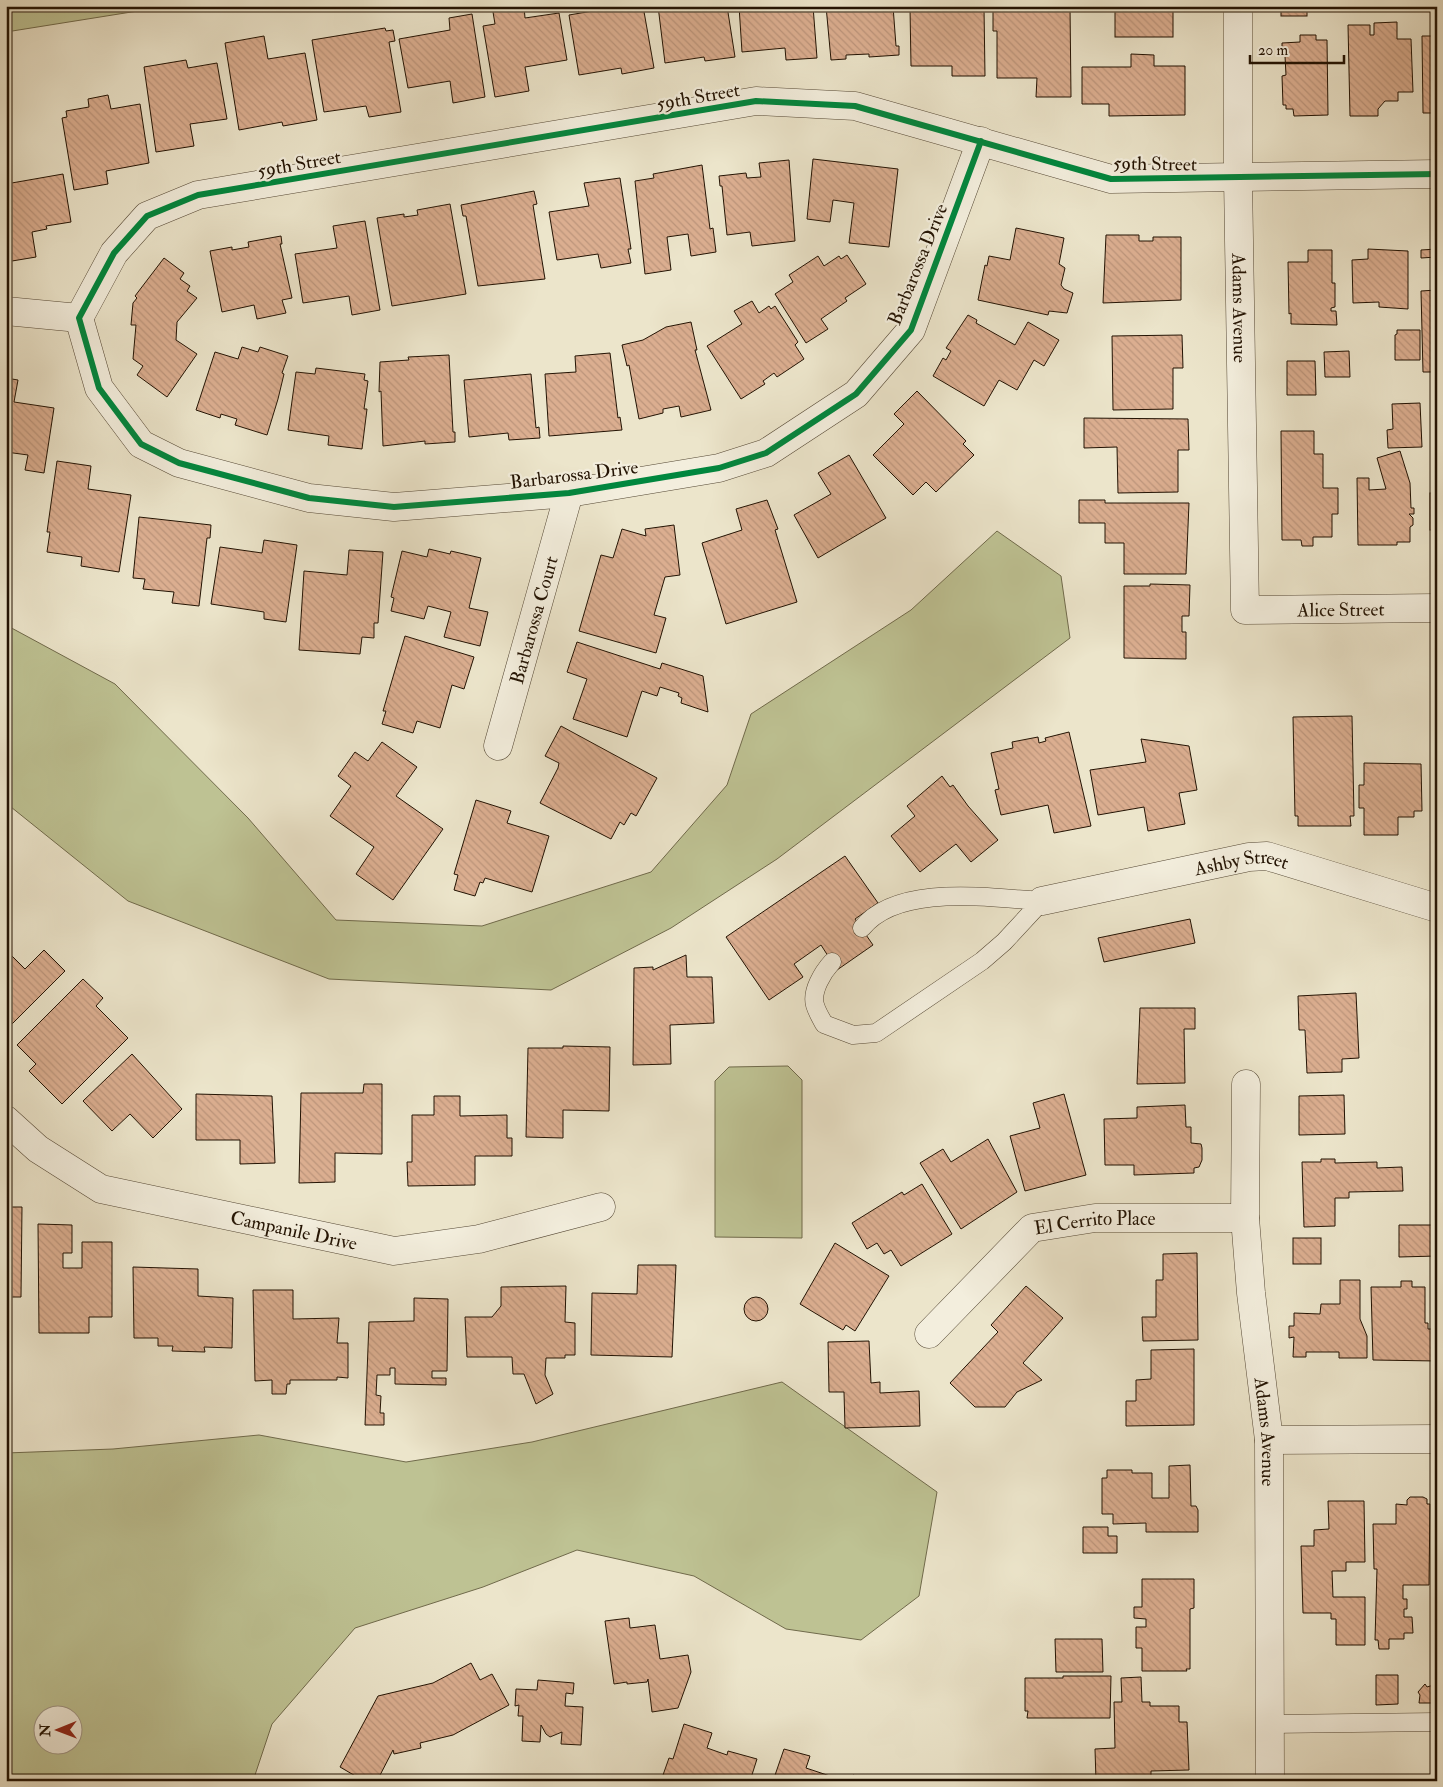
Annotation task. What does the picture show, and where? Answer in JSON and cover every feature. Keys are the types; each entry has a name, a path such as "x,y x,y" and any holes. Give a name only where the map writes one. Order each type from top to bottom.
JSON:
{"street":[{"name":"Adams Avenue","path":"1238,6 1238,178 1245,610"},
{"name":"59th Street","path":"79,318 114,253 147,216 198,195 756,101 855,106 1111,179 1437,174"},
{"name":"Barbarossa Drive","path":"79,318 99,388 141,444 179,463 309,498 394,507 569,494 719,468 766,453 856,394 911,330 981,141"},
{"path":"6,311 79,318"},
{"name":"Barbarossa Court","path":"498,746 569,494"},
{"name":"Alice Street","path":"1245,610 1437,608"},
{"name":"Ashby Street","path":"1042,901 1249,857 1267,856 1437,908"},
{"name":"Adams Avenue","path":"1246,1084 1245,1218 1251,1292 1269,1440 1270,1781"},
{"name":"Campanile Drive","path":"6,1120 38,1149 101,1189 394,1251 479,1239 601,1207"},
{"name":"El Cerrito Place","path":"929,1334 1032,1228 1095,1218 1245,1218"},
{"path":"1269,1440 1437,1439"}],"lane":[{"path":"862,928 867,922 894,906 944,895 1042,901"},
{"path":"832,962 824,972 818,986 815,1004 824,1024 852,1035 876,1033 982,961 1004,942 1042,901"},
{"path":"1269,1724 1437,1722"}],"green space":[{"path":"6,6 169,6 6,32"},
{"path":"997,531 1061,576 1070,638 777,859 671,928 551,990 329,979 128,901 6,803 6,625 115,684 248,818 336,920 482,926 651,872 727,785 751,714 911,610"},
{"path":"788,1066 802,1080 802,1238 715,1237 715,1081 729,1067"},
{"path":"782,1382 937,1492 919,1596 861,1640 786,1629 694,1576 577,1550 483,1587 355,1628 272,1724 253,1781 6,1781 6,1453 113,1449 259,1435 406,1462 532,1442"}],"building":[{"path":"492,6 524,6 525,18 559,13 567,60 525,67 529,91 495,97 483,26 495,24"},
{"path":"622,6 643,6 654,68 622,74 621,68 579,75 569,15"},
{"path":"658,6 727,6 735,57 705,61 704,57 665,63"},
{"path":"739,6 813,6 817,58 786,60 785,48 742,52"},
{"path":"826,6 893,6 896,46 899,46 899,55 869,57 869,54 846,55 846,59 831,60"},
{"path":"933,6 979,6 979,8 984,8 985,76 952,76 952,66 911,66 910,8 933,8"},
{"path":"993,6 1070,6 1071,97 1036,97 1037,78 997,78 997,31 993,31"},
{"path":"1115,6 1173,6 1173,37 1115,37"},
{"path":"1281,6 1307,6 1307,16 1281,16"},
{"path":"472,14 485,97 453,103 450,81 408,88 399,39 450,30 449,18"},
{"path":"1397,22 1397,39 1411,39 1413,92 1398,92 1398,101 1385,101 1378,109 1378,116 1350,116 1348,25 1370,25 1370,35 1374,35 1374,23"},
{"path":"385,28 386,31 393,30 395,41 389,42 401,112 369,117 366,106 324,112 312,40"},
{"path":"1300,35 1316,35 1316,40 1327,40 1328,115 1294,116 1293,109 1286,109 1286,105 1283,105 1282,76 1286,75 1285,56 1282,56 1282,43 1300,42"},
{"path":"264,36 268,59 305,53 317,120 283,126 282,122 239,130 225,43"},
{"path":"1422,36 1437,36 1437,113 1423,113"},
{"path":"1131,54 1154,55 1154,66 1185,66 1185,115 1109,116 1109,104 1082,104 1082,67 1131,67"},
{"path":"186,60 188,68 217,63 227,119 190,124 194,146 156,152 144,67"},
{"path":"108,95 111,109 140,104 149,163 106,171 108,184 74,190 62,118 67,117 66,111 89,107 88,99"},
{"path":"813,159 898,169 889,247 849,243 854,203 833,200 830,222 807,219"},
{"path":"789,160 795,241 752,246 750,232 727,235 722,186 720,186 719,176 746,173 747,178 761,177 759,163"},
{"path":"702,165 710,229 713,228 716,252 691,256 688,234 667,237 671,270 645,274 635,181 654,178 653,174"},
{"path":"63,174 71,222 46,226 47,229 32,232 36,257 6,262 6,184"},
{"path":"620,178 631,249 628,249 631,263 601,268 598,254 557,260 549,212 589,206 584,183"},
{"path":"534,191 537,204 533,205 545,279 478,286 466,216 463,216 461,205"},
{"path":"450,204 466,294 392,306 377,218 404,214 404,217 418,215 417,210"},
{"path":"365,221 380,310 352,315 349,296 303,303 295,254 337,248 333,226"},
{"path":"1016,228 1064,238 1059,264 1065,268 1061,285 1064,289 1073,293 1067,313 1049,311 1048,315 978,300 985,265 987,266 989,256 1010,260"},
{"path":"1106,235 1139,235 1139,241 1153,241 1153,237 1181,237 1181,300 1103,303"},
{"path":"281,236 282,244 280,244 292,298 282,300 286,313 257,319 254,305 222,312 210,251 232,247 232,250 249,247 248,242"},
{"path":"1368,249 1408,251 1408,309 1379,307 1379,302 1353,303 1352,260 1368,259"},
{"path":"1437,249 1437,257 1421,258 1421,250"},
{"path":"1308,250 1332,250 1332,283 1335,283 1335,307 1331,308 1331,311 1336,311 1337,325 1291,324 1291,313 1289,314 1288,262 1308,262"},
{"path":"847,255 866,284 845,298 847,301 821,319 828,329 806,343 775,294 793,282 789,275 818,256 824,266 839,256 841,259"},
{"path":"164,258 184,273 180,279 190,286 187,291 197,298 177,322 176,340 197,354 167,397 137,375 143,366 133,359 136,325 131,325 133,303 137,298 135,296"},
{"path":"1437,290 1437,372 1423,372 1421,291"},
{"path":"752,301 759,313 769,306 771,309 775,306 798,342 795,345 804,359 777,377 774,373 763,381 765,384 741,399 707,346 742,324 734,311"},
{"path":"968,315 977,320 976,323 1015,345 1028,322 1059,340 1044,366 1034,360 1017,390 999,380 984,406 933,376 943,358 946,360 951,351 946,348"},
{"path":"691,322 697,350 695,350 711,410 681,417 679,406 663,409 663,413 639,419 629,365 627,366 622,345 643,340 666,327"},
{"path":"1397,330 1420,330 1420,360 1395,360 1395,335"},
{"path":"1182,335 1183,368 1173,368 1173,409 1113,410 1112,336"},
{"path":"242,347 258,352 260,347 288,356 267,435 235,425 237,419 221,414 220,418 196,410 215,352 238,359"},
{"path":"1349,351 1350,377 1325,377 1324,352"},
{"path":"610,353 618,418 620,417 622,430 549,436 545,374 576,372 575,356"},
{"path":"449,355 455,442 425,444 425,441 383,446 381,391 379,392 380,362 409,360 408,357"},
{"path":"1287,361 1315,361 1316,395 1287,395"},
{"path":"316,368 365,374 364,380 368,381 364,409 367,409 362,449 328,445 329,436 288,430 296,372 315,374"},
{"path":"531,374 536,428 539,427 540,438 509,440 508,433 469,437 464,380"},
{"path":"6,378 18,380 14,402 54,408 44,473 25,470 28,455 6,452"},
{"path":"917,391 966,441 963,444 974,455 936,492 926,482 913,495 873,455 904,424 894,414"},
{"path":"1420,403 1422,447 1388,448 1387,430 1393,429 1392,404"},
{"path":"1084,418 1188,419 1189,450 1178,450 1178,492 1118,493 1117,447 1084,448"},
{"path":"1281,431 1314,431 1314,454 1323,454 1323,488 1338,488 1338,514 1332,514 1332,537 1313,537 1313,546 1302,546 1301,540 1282,540"},
{"path":"1400,451 1410,483 1411,508 1414,508 1414,514 1409,514 1413,518 1413,525 1410,527 1410,542 1397,542 1397,545 1358,545 1357,478 1369,478 1369,490 1386,489 1377,458"},
{"path":"849,455 886,518 818,558 794,515 831,494 818,473"},
{"path":"57,461 91,466 88,489 131,495 119,572 81,566 82,557 47,552 50,532 47,532"},
{"path":"1430,493 1437,493 1437,530 1430,530"},
{"path":"767,500 778,529 775,530 797,602 726,624 702,543 742,530 736,509"},
{"path":"1079,500 1105,500 1105,503 1189,503 1186,574 1124,574 1124,543 1105,543 1105,523 1079,523"},
{"path":"139,517 211,525 210,538 207,538 199,606 172,603 174,592 143,589 145,579 133,578"},
{"path":"674,525 680,575 665,577 654,615 666,618 656,653 579,631 601,555 613,558 622,529 646,536 645,529"},
{"path":"264,540 297,545 286,622 264,619 264,612 211,604 220,547 262,553"},
{"path":"429,549 450,554 451,551 481,558 469,608 488,612 480,646 444,637 451,612 428,606 424,619 391,611 394,598 391,597 402,551 427,557"},
{"path":"349,550 383,552 378,623 374,623 374,638 362,637 360,654 299,650 304,571 347,575"},
{"path":"1150,584 1190,585 1189,616 1182,616 1182,632 1186,632 1186,659 1124,658 1124,586 1150,586"},
{"path":"405,636 474,657 464,689 452,685 440,728 417,721 413,733 382,724 386,711 383,711"},
{"path":"577,642 660,669 662,663 703,676 708,712 681,703 682,698 678,696 679,693 660,687 657,696 642,691 627,737 573,719 587,679 567,672"},
{"path":"1352,716 1354,816 1350,816 1351,826 1298,826 1298,816 1295,816 1293,717"},
{"path":"561,726 657,778 636,816 631,813 624,825 620,822 611,839 540,803 558,768 559,763 545,756"},
{"path":"1069,732 1091,826 1054,833 1048,805 1001,815 995,790 999,789 991,753 1013,748 1012,742 1038,737 1039,743 1046,741 1045,738"},
{"path":"1141,739 1189,746 1197,790 1179,793 1185,824 1148,831 1144,807 1098,815 1090,770 1146,762"},
{"path":"382,742 417,767 396,796 443,829 393,900 356,874 374,847 330,816 351,786 338,776 355,752 368,761"},
{"path":"1364,763 1421,764 1422,811 1414,811 1414,817 1398,817 1398,835 1364,835 1364,808 1359,808 1359,785 1364,785"},
{"path":"942,776 950,787 953,785 968,806 998,840 971,862 956,844 920,872 891,836 915,816 907,806"},
{"path":"476,800 511,811 507,823 549,836 532,892 485,878 483,883 480,882 475,896 454,890 458,875 454,874"},
{"path":"845,856 878,903 855,919 873,945 837,970 821,945 794,964 803,977 769,1000 726,937"},
{"path":"1190,919 1195,943 1104,962 1098,938"},
{"path":"6,950 25,969 44,950 65,971 6,1030"},
{"path":"686,955 687,977 712,977 714,1023 670,1025 671,1064 633,1065 634,968 653,967 653,970"},
{"path":"83,979 103,998 96,1006 128,1038 62,1104 29,1071 36,1064 17,1045"},
{"path":"1356,993 1359,1058 1342,1059 1342,1072 1307,1073 1305,1030 1299,1030 1298,996"},
{"path":"1140,1008 1195,1008 1195,1029 1184,1029 1185,1083 1137,1084"},
{"path":"563,1046 610,1047 609,1111 563,1110 563,1138 526,1137 528,1048 563,1048"},
{"path":"132,1054 182,1109 153,1138 130,1114 112,1131 83,1101"},
{"path":"364,1084 382,1084 382,1154 335,1153 335,1182 299,1183 301,1093 363,1093"},
{"path":"196,1094 272,1096 275,1163 240,1164 240,1140 196,1140"},
{"path":"1064,1094 1086,1175 1025,1191 1010,1136 1040,1128 1033,1103"},
{"path":"1344,1095 1345,1134 1299,1135 1299,1096"},
{"path":"434,1096 460,1096 460,1116 507,1115 507,1138 512,1138 512,1156 475,1156 475,1185 408,1186 407,1162 412,1162 412,1115 434,1115"},
{"path":"1185,1105 1186,1127 1191,1127 1191,1143 1201,1144 1202,1148 1202,1160 1199,1167 1194,1168 1194,1173 1134,1175 1134,1165 1105,1165 1104,1119 1137,1118 1137,1107"},
{"path":"988,1139 1017,1192 961,1229 920,1163 943,1149 951,1162"},
{"path":"1321,1159 1335,1159 1335,1163 1377,1162 1377,1168 1402,1167 1403,1191 1349,1192 1349,1198 1335,1198 1335,1226 1304,1227 1302,1162 1321,1162"},
{"path":"922,1184 952,1234 901,1266 891,1250 884,1254 877,1243 867,1249 852,1223 902,1192 904,1195"},
{"path":"6,1207 22,1207 21,1297 6,1297"},
{"path":"38,1224 72,1225 72,1253 63,1253 63,1268 82,1268 82,1242 112,1242 112,1317 89,1317 89,1333 39,1333"},
{"path":"1399,1225 1437,1225 1437,1256 1399,1257"},
{"path":"1293,1238 1321,1238 1321,1264 1293,1264"},
{"path":"835,1243 889,1276 855,1331 846,1325 843,1330 800,1304"},
{"path":"1197,1253 1198,1340 1143,1341 1142,1317 1156,1317 1156,1280 1163,1280 1163,1254"},
{"path":"638,1265 676,1265 672,1357 591,1355 592,1293 637,1294"},
{"path":"133,1267 198,1269 198,1296 233,1298 232,1348 204,1347 205,1352 172,1351 173,1346 158,1346 158,1338 134,1338"},
{"path":"1340,1280 1360,1280 1360,1319 1367,1336 1367,1358 1339,1358 1339,1352 1306,1352 1306,1357 1293,1357 1294,1337 1289,1338 1289,1326 1294,1326 1294,1313 1320,1314 1321,1304 1340,1304"},
{"path":"1401,1281 1412,1281 1412,1287 1425,1287 1425,1323 1428,1323 1428,1329 1437,1329 1437,1361 1373,1360 1371,1287 1401,1287"},
{"path":"566,1286 565,1322 575,1323 575,1355 565,1355 565,1358 546,1358 545,1375 553,1394 536,1404 524,1374 513,1374 512,1357 467,1357 465,1317 492,1317 501,1306 501,1287"},
{"path":"1026,1286 1063,1318 1023,1363 1042,1380 1017,1392 1005,1407 975,1407 950,1383 998,1332 991,1325"},
{"path":"253,1290 293,1290 293,1319 339,1318 337,1343 348,1343 348,1378 337,1377 337,1380 290,1380 290,1384 287,1384 286,1394 272,1394 272,1380 255,1381"},
{"path":"756,1297 764,1301 768,1309 764,1317 756,1321 748,1317 744,1309 748,1301"},
{"path":"414,1298 448,1299 447,1371 432,1371 432,1378 446,1378 446,1385 395,1384 395,1368 390,1368 390,1375 377,1375 376,1395 381,1396 380,1413 384,1413 384,1425 365,1425 369,1322 414,1321"},
{"path":"869,1341 871,1383 880,1382 880,1393 919,1391 920,1426 845,1428 844,1392 829,1392 828,1342"},
{"path":"1194,1349 1194,1425 1126,1426 1126,1401 1136,1401 1136,1380 1151,1379 1151,1350"},
{"path":"1190,1465 1191,1506 1196,1506 1198,1510 1198,1532 1146,1532 1146,1523 1113,1524 1113,1514 1102,1514 1102,1478 1107,1478 1107,1470 1132,1470 1132,1473 1152,1473 1152,1498 1169,1498 1169,1466"},
{"path":"1410,1497 1423,1497 1427,1499 1427,1504 1430,1504 1429,1585 1403,1585 1403,1599 1407,1599 1407,1609 1404,1609 1404,1617 1412,1617 1413,1633 1404,1633 1404,1639 1389,1639 1389,1649 1379,1649 1378,1640 1375,1640 1377,1569 1374,1569 1373,1524 1396,1524 1396,1504 1407,1505 1407,1500"},
{"path":"1328,1501 1364,1501 1365,1562 1346,1562 1346,1571 1332,1571 1333,1597 1365,1597 1365,1645 1336,1645 1336,1619 1331,1619 1331,1613 1303,1613 1301,1546 1314,1546 1314,1530 1329,1529"},
{"path":"1083,1527 1108,1527 1108,1536 1117,1536 1117,1553 1083,1553"},
{"path":"1142,1579 1194,1579 1194,1608 1190,1609 1190,1669 1186,1669 1187,1671 1142,1671 1142,1648 1136,1648 1136,1627 1146,1627 1146,1619 1134,1618 1134,1607 1142,1607"},
{"path":"629,1618 630,1628 655,1625 660,1659 688,1655 691,1672 678,1708 652,1712 648,1679 647,1682 614,1684 605,1621"},
{"path":"1055,1639 1102,1639 1103,1672 1056,1672"},
{"path":"471,1663 480,1680 492,1674 509,1705 453,1735 420,1743 421,1748 394,1754 393,1750 377,1781 364,1781 340,1767 378,1696 433,1683"},
{"path":"1376,1675 1398,1675 1398,1704 1376,1705"},
{"path":"1063,1676 1111,1676 1110,1718 1027,1718 1028,1711 1025,1711 1025,1678 1063,1678"},
{"path":"1141,1677 1142,1702 1150,1702 1150,1706 1179,1706 1179,1722 1187,1722 1189,1770 1151,1771 1151,1781 1096,1781 1095,1749 1115,1748 1114,1702 1122,1702 1121,1678"},
{"path":"538,1680 574,1683 573,1694 566,1693 565,1706 583,1707 581,1745 561,1744 562,1732 550,1737 541,1725 540,1742 522,1741 523,1716 518,1716 519,1705 515,1706 516,1689 537,1690"},
{"path":"1425,1684 1427,1687 1437,1684 1437,1700 1434,1703 1419,1703 1420,1695 1418,1692"},
{"path":"684,1724 712,1733 707,1748 727,1755 728,1751 757,1759 750,1781 681,1781 663,1775 669,1758 673,1759"},
{"path":"784,1749 810,1756 806,1768 845,1781 773,1781"},
{"path":"853,1775 872,1781 847,1781"}],"cycle path":[{"path":"981,141 911,330 856,394 766,453 719,468 569,493 394,507 309,498 179,463 141,444 99,388 79,318 114,253 147,216 198,195 756,101 855,106 1111,179 1437,174"}]}
